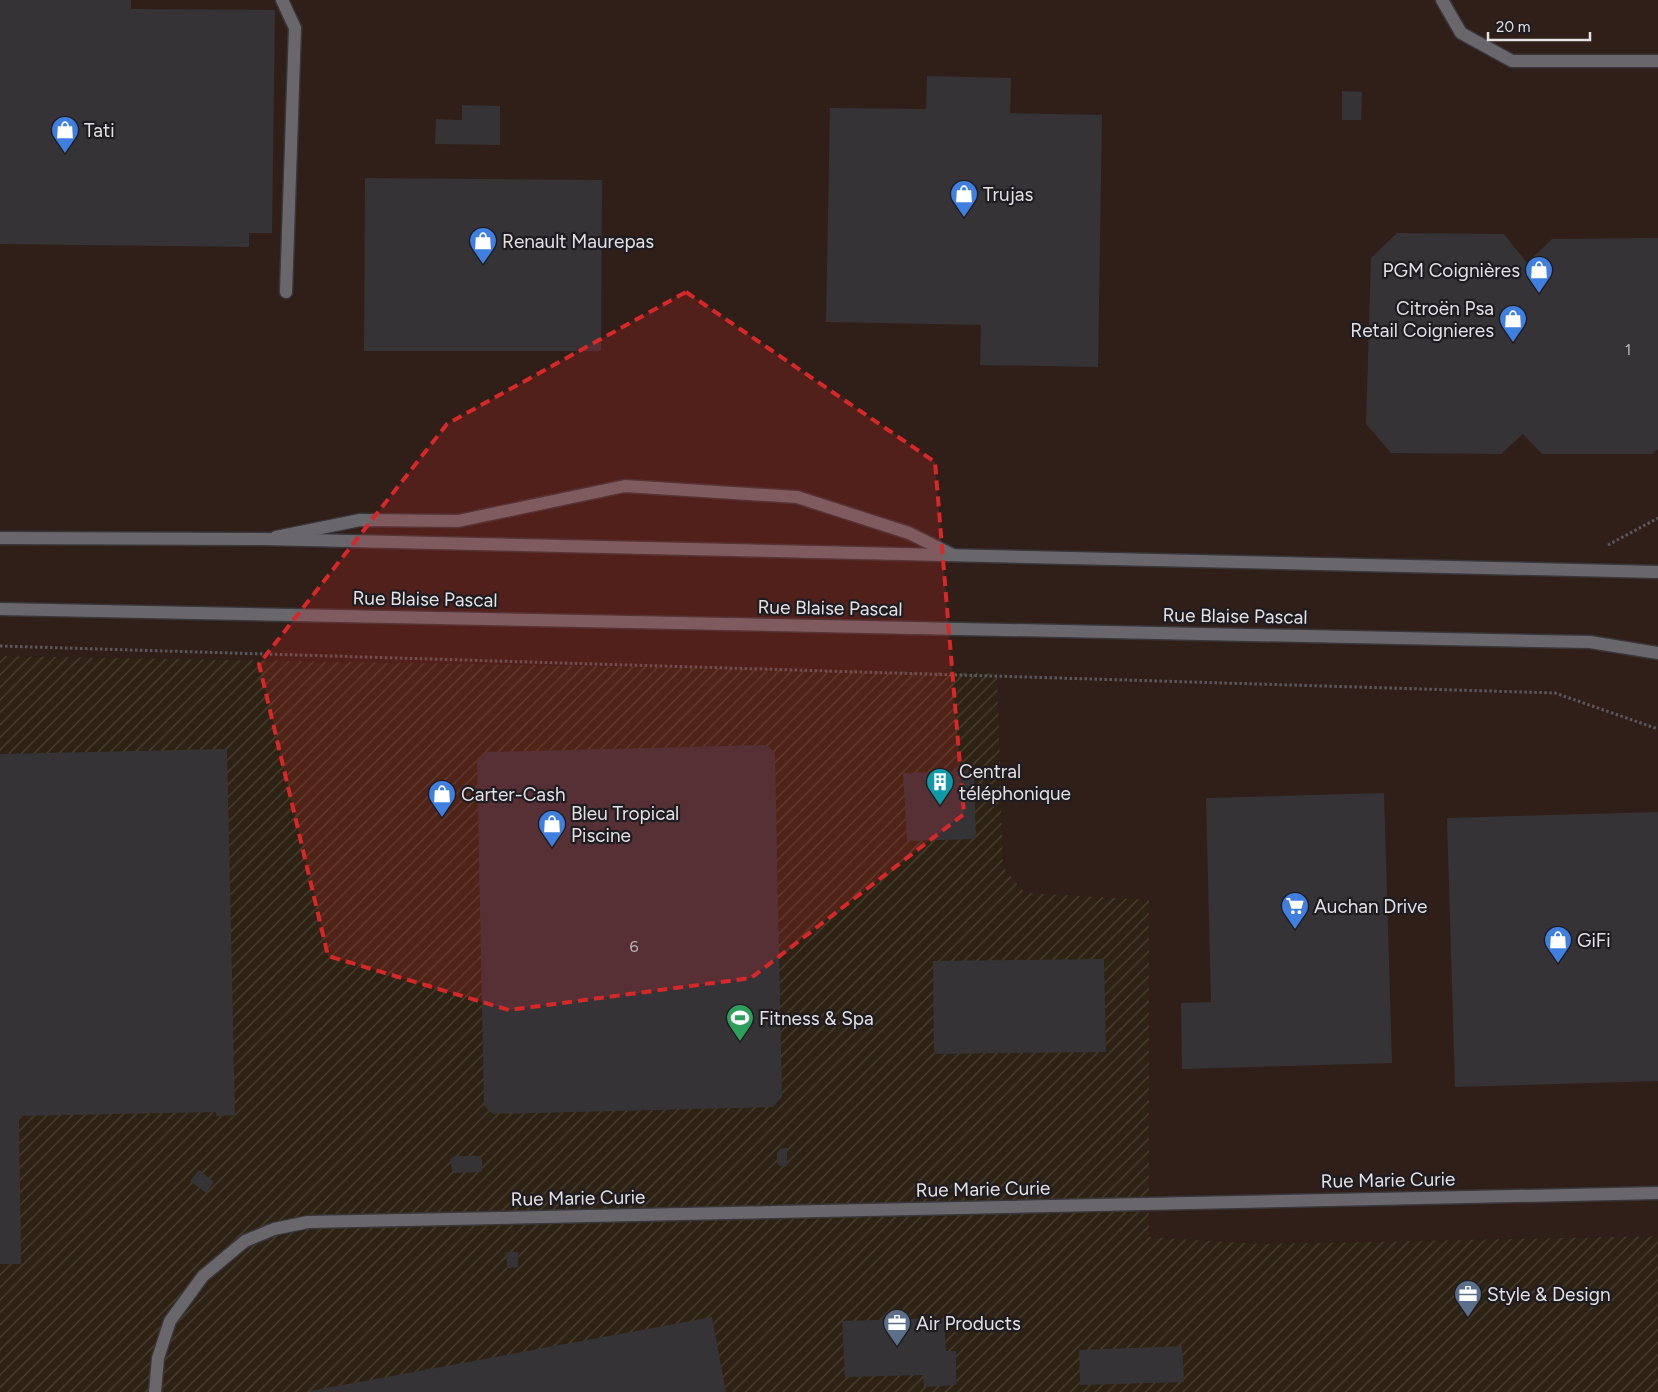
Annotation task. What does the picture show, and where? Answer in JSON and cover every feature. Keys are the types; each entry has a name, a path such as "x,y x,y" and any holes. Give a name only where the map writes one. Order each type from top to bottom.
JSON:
{"street":[{"path":"282,0 295,28 286,292"},
{"path":"1442,0 1461,33 1512,60 1658,61"},
{"path":"264,539 360,520 458,521 625,486 796,497 909,533 953,555"},
{"path":"0,538 264,539 1658,572"},
{"name":"Rue Blaise Pascal","path":"0,609 1590,642 1658,653"},
{"name":"Rue Marie Curie","path":"155,1392 158,1358 170,1321 203,1276 245,1241 274,1229 308,1222 1658,1193"}],"path":[{"path":"1607,546 1658,518"},
{"path":"0,646 1555,693 1658,729"}],"highlighted area":[{"path":"686,292 935,462 964,814 751,978 509,1010 328,956 259,664 447,424"}],"shaded area":[{"path":"0,0 1658,0 1658,1236 1263,1244 1149,1237 1149,901 1025,894 1003,867 996,673 0,656"},
{"path":"0,656 997,673 1003,867 1025,893 1149,900 1149,1237 1263,1244 1658,1236 1658,1392 0,1392"}],"building":[{"path":"0,0 131,0 131,9 275,10 272,233 249,233 249,247 0,244"},
{"name":"Trujas","path":"927,76 1011,78 1010,113 1102,115 1098,367 980,365 981,325 826,322 830,108 926,109"},
{"path":"1342,91 1362,92 1361,120 1342,120"},
{"path":"462,105 500,106 500,145 435,144 436,119 462,120"},
{"name":"Renault Maurepas","path":"365,178 602,180 601,351 364,351"},
{"name":"Citroën Psa Retail Coignieres","path":"1397,233 1504,234 1527,263 1552,239 1658,238 1658,449 1652,454 1542,454 1523,434 1501,454 1391,453 1366,424 1371,258"},
{"path":"767,745 775,753 782,1097 773,1107 493,1114 484,1106 477,761 486,752"},
{"path":"227,749 235,1115 216,1116 216,1112 19,1116 21,1264 0,1264 0,754"},
{"name":"Central téléphonique","path":"974,771 976,839 907,841 903,773"},
{"path":"1384,793 1392,1063 1182,1069 1181,1003 1211,1002 1206,798"},
{"path":"1658,812 1658,1081 1455,1087 1447,818"},
{"path":"1104,959 1106,1052 934,1054 933,961"},
{"path":"787,1148 787,1166 780,1166 777,1163 777,1153 780,1149"},
{"path":"455,1156 479,1156 482,1160 482,1170 480,1172 453,1173 450,1159"},
{"path":"199,1170 214,1182 206,1193 190,1181"},
{"path":"506,1252 518,1252 518,1267 507,1268"},
{"path":"712,1317 726,1392 310,1392 310,1391"},
{"path":"944,1318 946,1351 956,1351 956,1385 924,1387 923,1375 845,1377 842,1321"},
{"path":"1182,1346 1184,1382 1080,1385 1079,1350"}],"place":[{"name":"Tati","path":"65,154"},
{"name":"Trujas","path":"964,218"},
{"name":"Renault Maurepas","path":"483,265"},
{"name":"PGM Coignières","path":"1539,294"},
{"name":"Citroën Psa Retail Coignieres","path":"1513,343"},
{"name":"Central téléphonique","path":"940,806"},
{"name":"Carter-Cash","path":"442,818"},
{"name":"Bleu Tropical Piscine","path":"552,848"},
{"name":"Auchan Drive","path":"1295,930"},
{"name":"GiFi","path":"1558,964"},
{"name":"Fitness & Spa","path":"740,1042"},
{"name":"Style & Design","path":"1468,1318"},
{"name":"Air Products","path":"897,1347"}]}
